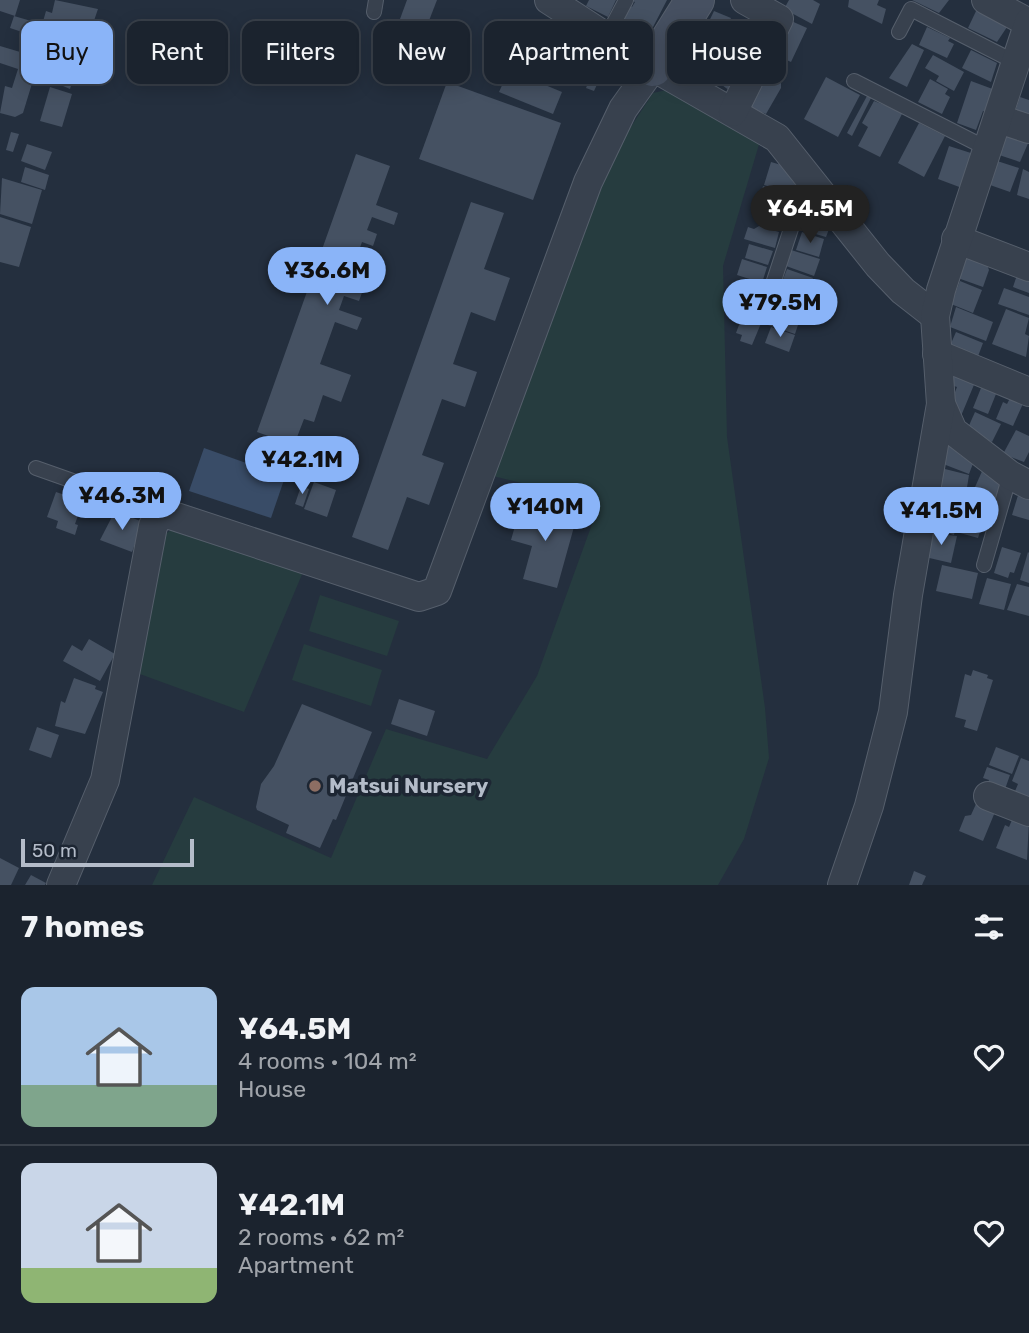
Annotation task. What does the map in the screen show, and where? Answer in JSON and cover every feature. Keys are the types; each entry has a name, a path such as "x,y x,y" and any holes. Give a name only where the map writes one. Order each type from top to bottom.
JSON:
{"street":[{"path":"549,0 580,21"},
{"path":"695,0 653,67 777,138 878,265 903,292 935,316"},
{"path":"733,111 779,19 745,0"},
{"path":"842,885 869,806 892,712 908,595 942,404 935,316 956,239 999,119 1029,22 986,0"},
{"path":"61,885 104,780 153,526 161,512 419,597 437,591 588,182 623,109 641,84"},
{"path":"999,119 1029,129"},
{"path":"956,239 1029,267"},
{"path":"937,354 1029,391"},
{"path":"942,404 953,431 1020,480"},
{"path":"988,796 1029,812"}],"lane":[{"path":"615,21 626,0"},
{"path":"899,32 911,9 1017,63"},
{"path":"854,80 988,149"},
{"path":"765,308 808,177"},
{"path":"36,468 161,512"},
{"path":"984,565 1020,480"}],"green space":[{"path":"671,89 760,141 723,266 727,437 765,708 769,758 744,839 718,885 152,885 194,797 331,858 386,729 487,759 537,676 600,502 493,476 610,159 653,93"},
{"path":"174,528 303,572 244,712 137,673 161,537"},
{"path":"320,595 399,621 387,656 309,631"},
{"path":"304,644 382,670 371,706 292,680"}],"water":[{"path":"204,448 285,477 271,518 189,491"}],"building":[{"path":"0,0 20,0 15,16 0,11"},
{"path":"55,0 98,9 94,21 43,21 46,11 52,13"},
{"path":"407,0 437,0 429,21 400,19"},
{"path":"589,0 616,0 608,17 586,6"},
{"path":"630,0 667,0 653,27 653,21 621,21 629,5 632,7 635,2"},
{"path":"789,0 813,0 820,4 812,24 784,9"},
{"path":"849,0 879,0 877,5 886,9 882,24 848,7"},
{"path":"912,0 949,0 939,13"},
{"path":"977,9 1009,24 997,42 968,28"},
{"path":"714,11 731,18 730,21 709,21"},
{"path":"14,16 31,21 21,21 21,32 10,28"},
{"path":"789,20 807,28 791,62 786,60 786,27"},
{"path":"927,27 950,38 948,41 954,44 947,58 919,45"},
{"path":"912,44 924,50 907,87 889,78"},
{"path":"0,46 21,52 21,84 32,84 23,113 15,117 0,113 5,86 12,88 18,69 0,63"},
{"path":"971,50 997,63 991,82 962,68"},
{"path":"933,55 964,72 954,91 936,81 939,76 925,68"},
{"path":"826,77 860,95 838,137 804,119"},
{"path":"930,79 948,89 945,94 950,97 942,114 918,102"},
{"path":"971,81 998,91 990,113 983,111 976,130 957,123"},
{"path":"446,84 561,123 533,200 419,159"},
{"path":"503,84 543,84 562,92 553,114 499,92"},
{"path":"588,84 597,84 594,91 586,88"},
{"path":"737,84 734,94 722,85"},
{"path":"762,84 781,84 766,114 750,107"},
{"path":"50,87 72,94 62,127 40,121"},
{"path":"867,96 871,98 852,136 847,133"},
{"path":"1020,97 1029,100 1029,120 1014,115"},
{"path":"874,101 903,112 880,157 858,146 868,127 862,123"},
{"path":"919,123 945,136 924,177 898,163"},
{"path":"11,132 19,134 13,152 6,150"},
{"path":"1003,132 1029,141 1020,162 996,154"},
{"path":"27,144 52,152 45,170 21,161"},
{"path":"949,146 974,154 962,188 938,179"},
{"path":"356,154 390,166 376,205 398,213 394,225 372,217 367,230 377,234 373,246 362,242 353,267 369,273 359,301 344,296 339,310 362,318 357,330 335,322 320,364 351,375 341,402 323,395 314,422 304,419 294,445 257,432"},
{"path":"991,159 1019,168 1010,192 990,185 992,179 985,176"},
{"path":"771,162 785,166 793,177 792,181 796,182 792,193 764,185"},
{"path":"25,167 49,175 45,190 21,182"},
{"path":"1023,169 1029,172 1029,199 1017,195"},
{"path":"2,178 42,190 32,224 0,214"},
{"path":"763,186 787,194 783,210 759,202"},
{"path":"471,202 504,213 484,269 510,278 495,321 471,312 453,364 477,372 465,407 442,399 422,455 444,463 429,505 407,497 388,550 352,537"},
{"path":"806,203 817,207 825,216 823,222 831,224 826,237 798,229"},
{"path":"763,206 785,213 781,229 760,223"},
{"path":"0,217 31,227 19,267 0,262"},
{"path":"759,226 779,232 775,248 744,239 748,227 754,229"},
{"path":"802,232 824,239 819,257 796,250"},
{"path":"749,244 773,251 768,265 745,258"},
{"path":"791,250 820,259 814,276 786,266"},
{"path":"963,254 986,262 989,270 983,287 955,277"},
{"path":"742,259 767,267 762,283 737,275"},
{"path":"787,269 813,278 807,296 780,287"},
{"path":"1018,272 1029,276 1029,293 1013,287"},
{"path":"960,281 982,290 973,313 951,304"},
{"path":"745,283 762,288 758,313 738,307"},
{"path":"1004,288 1029,297 1029,315 998,304"},
{"path":"780,289 807,298 802,315 775,306"},
{"path":"774,307 801,316 795,334 768,325"},
{"path":"956,307 993,322 986,341 950,327"},
{"path":"1006,309 1029,318 1025,334 1029,336 1026,357 992,344"},
{"path":"743,314 762,321 752,345 740,341 742,335 736,333"},
{"path":"771,327 795,335 789,352 765,343"},
{"path":"956,332 983,343 977,359 949,348"},
{"path":"954,371 976,380 961,416 950,405 957,387 951,385"},
{"path":"983,383 998,389 988,414 973,408"},
{"path":"1013,392 1026,397 1013,426 996,419 1003,402 1007,404"},
{"path":"975,412 1001,424 992,442 967,430"},
{"path":"1016,430 1029,436 1029,452 1024,462 1003,454"},
{"path":"944,439 962,451 960,455 974,461 969,474 938,462"},
{"path":"941,468 969,475 964,506 944,501 947,492 935,490"},
{"path":"983,469 1002,479 992,512 968,503"},
{"path":"314,482 336,490 327,517 304,509"},
{"path":"301,486 309,489 303,507 295,504"},
{"path":"56,492 83,501 75,524 78,525 75,535 56,528 58,521 47,517"},
{"path":"1019,492 1029,495 1029,520 1012,515"},
{"path":"938,502 960,507 954,535 932,528"},
{"path":"533,504 577,516 557,588 523,579 532,546 511,540 517,519 528,522"},
{"path":"968,508 986,513 978,538 960,533"},
{"path":"115,511 143,522 132,552 100,540"},
{"path":"930,533 957,536 951,563 925,557"},
{"path":"1002,547 1021,553 1014,573 1010,572 1008,578 994,573"},
{"path":"1029,553 1029,583 1020,580"},
{"path":"942,565 978,573 972,599 936,591"},
{"path":"987,578 1011,584 1004,610 979,604"},
{"path":"1017,584 1029,587 1029,616 1007,610"},
{"path":"89,639 115,654 100,681 63,661 72,645 82,651"},
{"path":"973,670 988,675 987,678 993,680 977,731 964,727 966,720 955,717 965,674 971,676"},
{"path":"74,678 96,686 95,689 103,692 85,734 55,726 61,701 65,703"},
{"path":"399,699 435,711 427,736 391,724"},
{"path":"302,704 372,732 336,820 333,819 320,848 286,833 289,825 257,810 256,807 261,784 274,766"},
{"path":"37,727 59,735 51,758 29,750"},
{"path":"996,747 1019,756 1012,774 989,765"},
{"path":"1021,758 1029,761 1029,802 1013,796 1018,784 1012,781"},
{"path":"987,767 1010,775 1004,792 987,785 989,780 983,778"},
{"path":"976,804 995,812 983,841 959,831 965,816 971,815"},
{"path":"1014,815 1029,821 1027,860 996,848 1005,825 1009,827"},
{"path":"0,858 19,868 11,885 0,885"},
{"path":"914,871 926,876 922,885 909,885"},
{"path":"31,875 46,883 45,885 25,885"}],"place":[{"name":"Matsui Nursery","path":"315,786"}]}
